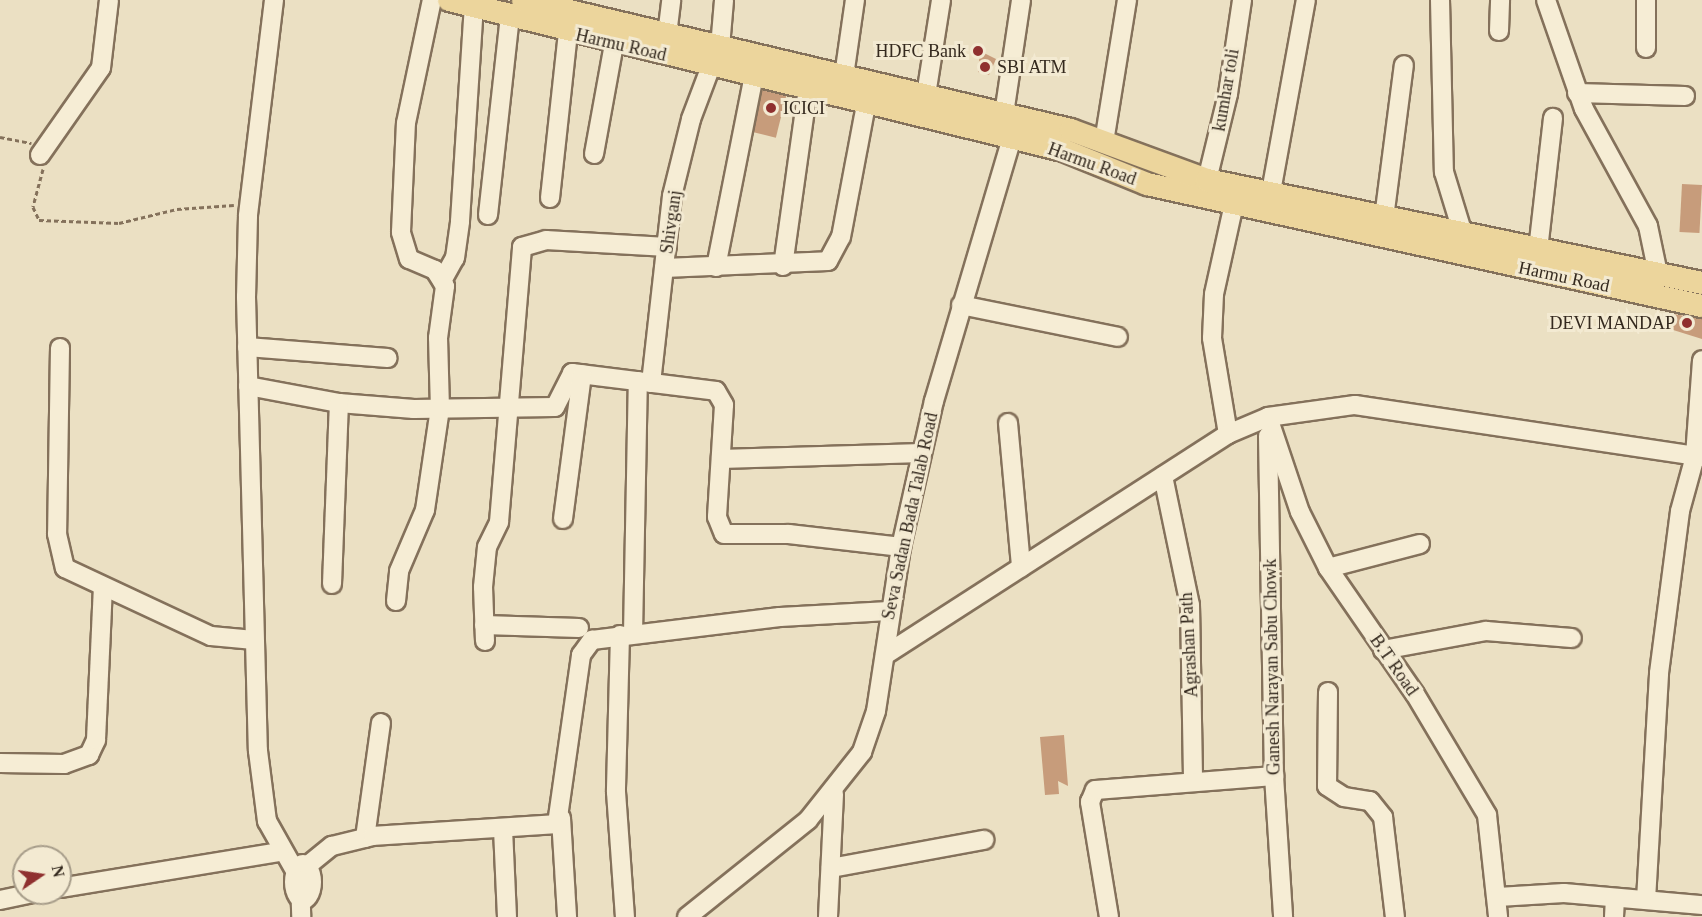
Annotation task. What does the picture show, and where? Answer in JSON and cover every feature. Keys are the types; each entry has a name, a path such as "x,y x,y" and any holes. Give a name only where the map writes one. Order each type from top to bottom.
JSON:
{"main road":[{"name":"Harmu Road","path":"449,0 474,7 560,6 667,35 754,75 867,100 1011,123 1104,142 1207,180 1702,283"},
{"name":"Harmu Road","path":"516,8 568,32 615,44 716,56 844,76 926,95 1011,123 1064,150 1147,184 1702,306"}],"street":[{"path":"40,155 101,68 109,0"},
{"path":"274,0 250,204 247,347 254,640 262,790 280,852 300,872 301,917"},
{"path":"432,0 406,123 401,232 410,259 435,270 442,281"},
{"path":"667,35 671,0"},
{"name":"Shivganj","path":"625,917 616,792 645,382 691,119 716,56 724,0"},
{"path":"844,76 855,0"},
{"path":"926,95 941,0"},
{"name":"Seva Sadan Bada Talab Road","path":"687,917 784,842 834,794 862,752 876,711 889,611 922,453 1011,123 1021,0"},
{"path":"1104,142 1127,0"},
{"name":"kumhar toli","path":"1207,180 1228,94 1242,0"},
{"path":"1271,192 1306,0"},
{"path":"1440,0 1444,172 1463,234"},
{"path":"1499,31 1500,0"},
{"path":"1546,0 1577,93 1636,197 1658,274"},
{"path":"1646,0 1646,48"},
{"path":"396,601 396,581 425,510 440,410 442,281 455,258 460,221 474,7"},
{"path":"488,215 516,8"},
{"path":"550,198 568,32"},
{"path":"594,154 615,44"},
{"path":"1384,218 1404,65"},
{"path":"716,267 754,75"},
{"path":"783,266 808,87"},
{"path":"1577,93 1685,96"},
{"path":"664,268 809,266 834,256 867,100"},
{"path":"1538,250 1553,118"},
{"path":"1228,434 1212,338 1214,294 1234,204"},
{"path":"579,628 484,633 484,577 487,547 499,522 506,409 522,248 546,240 667,247"},
{"path":"961,305 1118,337"},
{"path":"247,347 388,358"},
{"path":"60,348 59,554 65,568 211,636 254,640"},
{"path":"1646,900 1659,673 1680,511 1699,456 1702,360"},
{"path":"248,386 339,403 440,410 555,407 566,375 582,374 716,391 722,397 717,518 724,534 789,534 901,547"},
{"path":"563,519 582,374"},
{"path":"332,584 339,403"},
{"path":"885,655 1228,434 1268,417 1355,405 1699,456"},
{"name":"B.T Road","path":"1268,417 1300,512 1328,568 1383,650 1487,815 1498,897 1498,917"},
{"name":"Ganesh Narayan Sabu Chowk","path":"1268,417 1274,776 1283,917"},
{"path":"1008,423 1021,567"},
{"path":"721,459 922,453"},
{"name":"Agrashan Path","path":"1163,476 1190,605 1193,781"},
{"path":"1328,568 1420,544"},
{"path":"0,763 64,764 89,755 96,740 103,587"},
{"path":"567,917 561,818 581,655 592,640 889,611"},
{"path":"1383,650 1486,631 1572,638"},
{"path":"1328,692 1328,786 1344,797 1370,801 1383,817 1395,917"},
{"path":"365,838 381,723"},
{"path":"1108,917 1090,802 1095,790 1274,776"},
{"path":"828,917 834,794"},
{"path":"300,872 332,846 365,838 546,826 561,818"},
{"path":"503,829 507,917"},
{"path":"831,868 984,840"},
{"path":"72,886 280,852"},
{"path":"1498,897 1615,898 1702,905"},
{"path":"1614,917 1615,898"}],"path":[{"path":"0,137 30,142 40,155 42,173 33,207 39,220 118,223 196,206 250,204"}],"building":[{"name":"SBI ATM","path":"980,51 996,59 989,75 978,72"},
{"name":"ICICI","path":"762,90 786,96 776,138 752,132"},
{"path":"1682,184 1702,185 1699,233 1679,232"},
{"name":"DEVI MANDAP","path":"1674,314 1702,319 1702,339 1670,329"},
{"path":"1064,735 1068,786 1058,781 1059,794 1045,795 1040,737"}],"place":[{"name":"HDFC Bank","path":"978,51"},
{"name":"SBI ATM","path":"985,67"},
{"name":"ICICI","path":"771,108"},
{"name":"DEVI MANDAP","path":"1687,323"}]}
